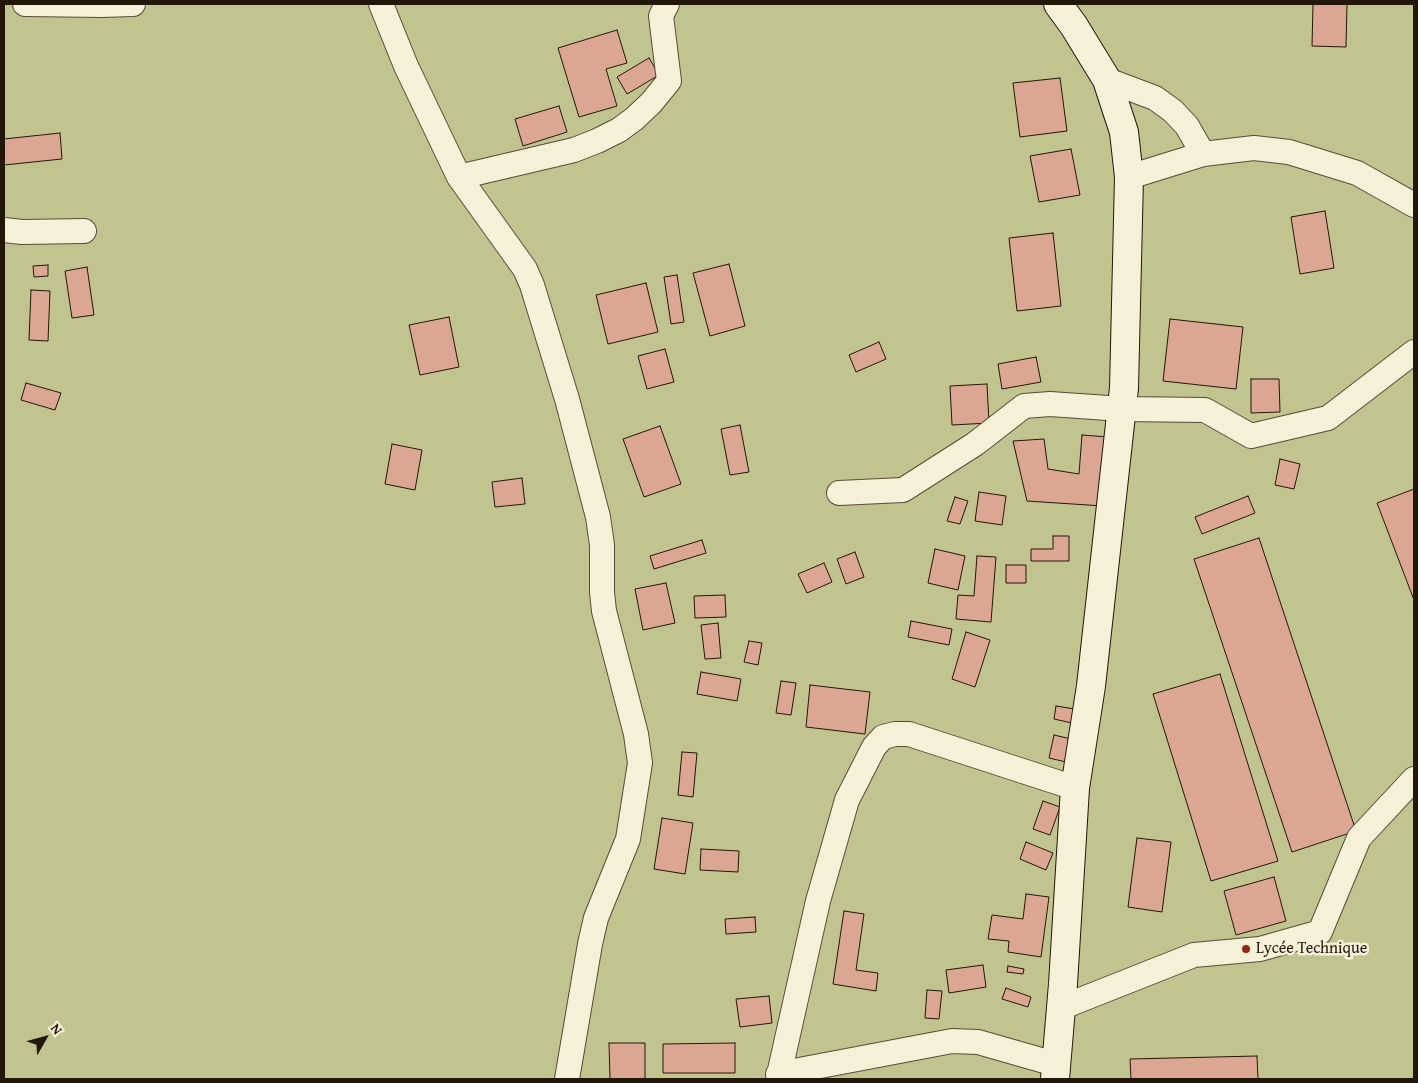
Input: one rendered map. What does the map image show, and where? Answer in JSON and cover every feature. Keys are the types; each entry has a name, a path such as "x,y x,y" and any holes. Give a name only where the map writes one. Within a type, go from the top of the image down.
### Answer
{"street":[{"path":"25,4 133,4"},
{"path":"381,4 406,66 459,178 525,269 532,285 567,399 598,517 602,545 604,611 636,734 640,763 628,839 596,918 567,1079"},
{"path":"459,178 574,150 620,130 634,119 651,103 669,81 661,16 667,4"},
{"path":"1058,4 1074,26 1107,80 1124,132 1128,177 1124,388 1091,686 1075,788 1055,1072 978,1042 952,1041 778,1077 818,901 847,800 874,747 883,737 895,734 909,734 1075,788"},
{"path":"1107,80 1155,98 1173,111 1187,126 1203,154"},
{"path":"1128,177 1203,154 1254,148 1289,152 1357,173 1414,205"},
{"path":"4,230 22,232 84,231"},
{"path":"839,493 903,490 975,444 1024,406 1050,404 1122,409 1206,410 1251,436 1328,418 1414,352"},
{"path":"1060,1008 1194,955 1260,949 1320,932 1359,838 1414,779"}],"green space":[{"path":"4,4 1414,4 1414,1079 4,1079"}],"building":[{"path":"1313,4 1347,4 1346,47 1312,46"},
{"path":"617,30 627,63 606,69 617,106 579,117 558,48"},
{"path":"649,58 659,75 627,94 617,77"},
{"path":"1060,78 1067,131 1020,137 1013,83"},
{"path":"559,106 567,132 523,146 515,119"},
{"path":"60,133 62,159 4,165 4,139"},
{"path":"1071,149 1080,195 1039,202 1030,156"},
{"path":"1325,211 1334,268 1300,274 1291,217"},
{"path":"1053,233 1061,306 1017,311 1009,238"},
{"path":"729,264 745,326 710,336 693,273"},
{"path":"48,265 48,276 34,277 33,266"},
{"path":"87,267 94,315 72,318 65,271"},
{"path":"677,275 684,322 671,324 664,277"},
{"path":"646,283 658,332 608,344 596,295"},
{"path":"31,290 50,291 48,341 29,340"},
{"path":"449,317 459,367 420,375 409,325"},
{"path":"1170,319 1243,327 1236,389 1163,381"},
{"path":"879,342 886,359 856,372 849,355"},
{"path":"665,349 674,382 647,389 638,356"},
{"path":"1036,357 1041,382 1002,389 998,364"},
{"path":"1251,379 1279,379 1280,412 1251,413"},
{"path":"26,383 61,393 55,410 21,400"},
{"path":"987,384 989,423 952,425 950,386"},
{"path":"740,425 749,472 730,475 721,429"},
{"path":"660,426 681,484 644,497 623,439"},
{"path":"1082,435 1108,437 1103,506 1027,501 1013,441 1044,439 1048,469 1079,474"},
{"path":"392,444 422,450 415,490 385,484"},
{"path":"1280,459 1300,464 1294,489 1275,485"},
{"path":"522,478 525,504 495,507 492,482"},
{"path":"1414,489 1414,600 1377,503"},
{"path":"979,492 1006,496 1002,525 975,521"},
{"path":"1248,496 1255,513 1202,534 1195,517"},
{"path":"955,497 968,501 960,524 947,521"},
{"path":"1053,536 1069,536 1069,561 1031,561 1031,549 1053,549"},
{"path":"1259,538 1356,831 1292,852 1194,559"},
{"path":"702,540 706,553 654,569 650,556"},
{"path":"935,549 965,556 958,590 928,583"},
{"path":"855,552 864,577 846,584 837,559"},
{"path":"977,556 996,557 991,622 956,619 958,595 974,596"},
{"path":"824,563 832,582 807,593 798,574"},
{"path":"1006,565 1026,565 1026,583 1006,583"},
{"path":"666,583 675,623 643,630 635,589"},
{"path":"725,595 726,617 695,618 694,596"},
{"path":"911,621 952,629 949,645 908,637"},
{"path":"718,623 721,658 705,659 701,625"},
{"path":"966,632 990,640 975,687 952,679"},
{"path":"749,641 762,643 758,665 744,662"},
{"path":"701,672 741,679 737,701 697,694"},
{"path":"1220,674 1278,861 1211,881 1153,694"},
{"path":"781,681 796,683 791,715 776,713"},
{"path":"810,685 870,692 865,734 806,727"},
{"path":"1056,706 1075,709 1072,723 1054,719"},
{"path":"1054,735 1071,739 1066,762 1049,758"},
{"path":"682,752 697,753 693,797 678,795"},
{"path":"1043,801 1060,807 1050,835 1033,829"},
{"path":"662,818 693,823 685,874 654,869"},
{"path":"1137,838 1171,842 1162,912 1128,907"},
{"path":"1026,842 1053,853 1046,870 1020,859"},
{"path":"701,849 739,851 738,872 700,870"},
{"path":"1274,877 1286,921 1236,935 1224,891"},
{"path":"1026,894 1049,897 1041,957 1008,952 1009,941 988,939 992,915 1023,919"},
{"path":"844,911 864,914 856,970 878,973 876,991 833,984"},
{"path":"755,917 756,932 726,934 725,919"},
{"path":"983,965 986,987 949,993 946,970"},
{"path":"1008,966 1024,969 1023,974 1007,972"},
{"path":"1006,988 1031,997 1028,1007 1002,999"},
{"path":"927,990 942,991 939,1019 925,1018"},
{"path":"769,996 772,1023 740,1027 736,999"},
{"path":"609,1043 645,1043 645,1079 610,1079"},
{"path":"735,1043 735,1073 663,1073 663,1044"},
{"path":"1257,1056 1258,1079 1131,1079 1130,1059"}],"place":[{"name":"Lycée Technique","path":"1246,949"}]}
